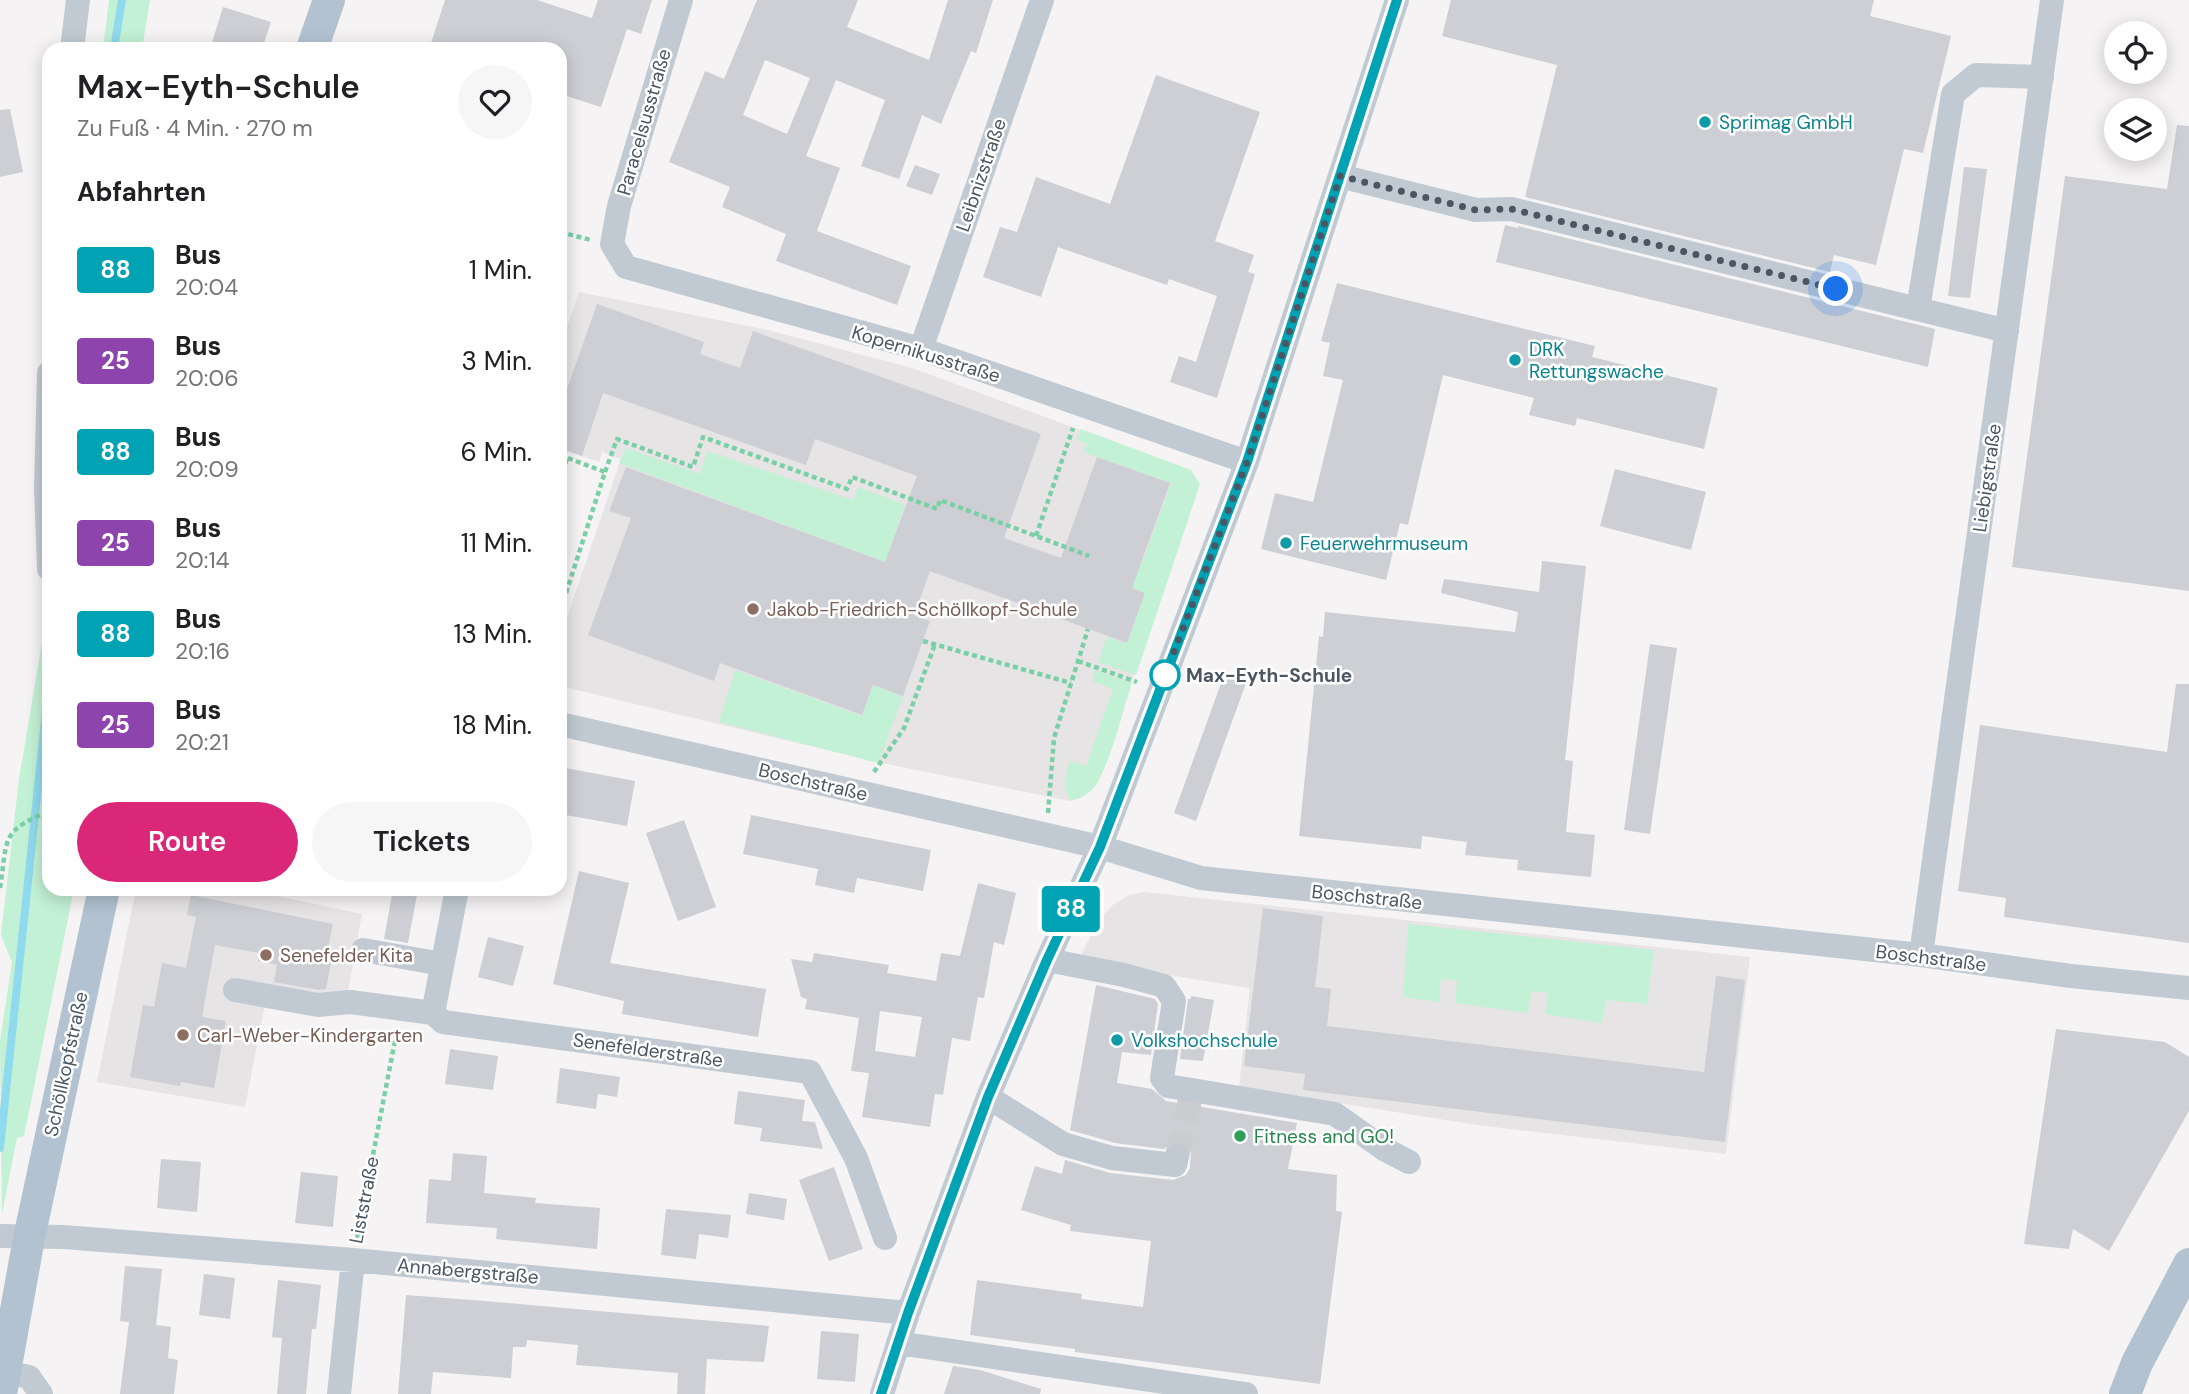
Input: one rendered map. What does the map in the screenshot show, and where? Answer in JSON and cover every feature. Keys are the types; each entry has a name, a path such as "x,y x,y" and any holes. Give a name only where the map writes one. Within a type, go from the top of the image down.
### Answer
{"main road":[{"path":"314,42 329,0"},
{"name":"Schöllkopfstraße","path":"3,1383 14,1237 102,896"},
{"path":"2125,1394 2137,1363 2189,1264"}],"street":[{"path":"73,42 78,0"},
{"name":"Paracelsusstraße","path":"612,244 619,206 681,0"},
{"name":"Leibnizstraße","path":"921,349 1042,0"},
{"path":"881,1394 988,1097 1047,960 1100,847 1247,462 1397,0"},
{"name":"Liebigstraße","path":"1921,956 2052,0"},
{"path":"1918,309 1953,94 1976,75 2042,77"},
{"path":"1340,176 1476,210 1511,209 2007,331"},
{"name":"Kopernikusstraße","path":"612,244 626,267 921,349 1247,462"},
{"name":"Boschstraße","path":"567,726 1100,847 1201,878 1921,956 2189,988"},
{"path":"235,990 318,1004 350,1002 433,1013 456,896"},
{"path":"363,950 442,964"},
{"path":"1047,960 1164,986 1174,1001 1162,1078 1168,1086 1191,1093 1335,1114 1384,1149 1409,1162"},
{"name":"Senefelderstraße","path":"433,1013 443,1022 810,1072 856,1158 885,1238"},
{"path":"988,1097 1063,1144 1112,1158 1175,1165 1177,1156"},
{"name":"Annabergstraße","path":"14,1237 64,1237 353,1260 908,1313"},
{"name":"Liststraße","path":"340,1394 353,1260"},
{"path":"898,1343 1246,1394"},
{"path":"3,1383 29,1377 41,1394"}],"path":[{"path":"1036,536 1081,405"},
{"path":"567,590 617,439 693,467 703,436 847,489 852,477 937,509 940,500 1089,556"},
{"path":"567,458 605,472"},
{"path":"1046,835 1054,738 1088,629"},
{"path":"923,640 1071,683"},
{"path":"860,792 904,728 935,644"},
{"path":"1078,661 1159,690"},
{"path":"0,888 6,838 19,823 42,814"},
{"name":"Liststraße","path":"353,1260 401,1009"}],"shaded area":[{"name":"Max-Eyth-Schule","path":"579,292 768,330 912,368 1189,470 1199,486 1097,782 1082,797 1070,801 877,762 567,688 567,617 621,459 602,452 599,462 567,451 567,327"},
{"path":"1144,892 1750,957 1726,1154 1477,1125 1239,1087 1250,988 1078,961 1098,921 1113,905 1129,895"},
{"path":"135,896 276,896 362,914 346,1002 268,989 245,1107 97,1082"}],"green space":[{"path":"109,0 150,0 143,42 104,42"},
{"path":"1081,429 1191,470 1200,484 1136,675 1098,662 1107,637 1127,644 1145,593 1125,585 1134,561 1142,563 1171,483 1084,452 1087,444 1076,440"},
{"path":"626,448 700,474 707,451 853,500 859,487 905,505 885,562 619,463"},
{"path":"42,642 42,896 73,896 24,1136 17,1138 2,1214 0,1041 12,962 1,935 19,779"},
{"path":"735,670 862,716 873,685 903,697 878,763 719,722"},
{"path":"1095,670 1132,683 1100,778 1088,793 1070,800 1065,785 1070,761 1086,766 1113,689 1092,681"},
{"path":"1408,924 1654,950 1647,1004 1606,1000 1602,1023 1545,1014 1548,993 1532,991 1528,1013 1455,1003 1457,981 1441,979 1439,1002 1403,997"}],"building":[{"path":"445,0 537,0 592,18 598,0 652,0 641,34 627,29 601,107 567,96 567,42 431,42"},
{"path":"757,0 858,0 847,27 929,60 948,0 993,0 976,53 971,51 941,124 922,115 899,179 861,166 885,100 836,80 806,156 840,168 817,231 911,266 897,305 776,261 786,234 722,207 730,187 669,162 705,71 724,79","holes":["765,60 810,78 787,134 743,115"]},
{"name":"Sprimag GmbH","path":"1451,0 1874,0 1870,16 1951,36 1923,153 1904,149 1876,265 1834,255 1830,272 1525,197 1557,65 1442,36"},
{"path":"223,7 271,22 264,42 212,42"},
{"path":"1156,75 1260,112 1215,241 1254,255 1248,272 1255,274 1217,398 1170,382 1179,356 1196,362 1217,296 1169,279 1167,285 1058,247 1041,297 983,277 1000,227 1017,232 1036,177 1110,204"},
{"path":"10,109 23,172 0,177 0,110"},
{"path":"2177,125 2189,126 2189,591 2012,567 2065,176 2167,189"},
{"path":"915,165 940,174 932,195 906,186"},
{"path":"1964,167 1987,169 1970,298 1948,296"},
{"path":"1505,225 1935,329 1928,367 1496,262"},
{"path":"1337,283 1595,346 1592,357 1718,388 1704,449 1577,418 1575,426 1529,415 1534,398 1443,375 1408,525 1400,523 1386,580 1261,549 1275,493 1313,502 1343,380 1323,376 1330,343 1321,341"},
{"path":"597,304 704,342 700,354 740,368 753,331 1041,434 1004,538 1061,558 1097,457 1170,483 1132,588 1145,593 1127,643 930,571 914,615 930,621 903,696 873,685 862,715 720,663 714,681 588,635 631,518 609,511 626,467 885,562 917,476 815,439 806,465 603,393 582,456 567,451 567,389"},
{"path":"1615,469 1706,492 1691,550 1600,526"},
{"path":"1542,561 1586,566 1565,760 1573,761 1566,832 1595,835 1591,877 1517,870 1518,860 1465,855 1467,842 1422,836 1421,849 1299,836 1319,636 1323,637 1325,612 1515,632 1518,612 1441,593 1444,579 1539,592"},
{"path":"1650,644 1677,648 1650,834 1624,830"},
{"path":"1224,675 1246,683 1196,821 1174,813"},
{"path":"2176,684 2189,684 2189,943 2004,917 2006,898 1958,891 1980,725 2167,752"},
{"path":"567,768 635,781 627,826 567,815"},
{"path":"751,815 931,850 923,891 857,878 854,893 815,885 818,869 743,854"},
{"path":"684,820 716,907 678,921 646,833"},
{"path":"579,871 629,883 610,963 766,989 758,1037 622,1014 624,1001 553,984"},
{"path":"978,883 1016,893 1004,945 994,942 984,998 978,997 970,1041 952,1038 943,1095 935,1094 930,1127 862,1117 869,1073 851,1071 859,1018 805,1009 807,999 801,997 791,959 812,962 814,953 889,965 887,973 936,981 941,953 960,956","holes":["880,1011 922,1017 915,1057 875,1051"]},
{"path":"191,896 196,896 333,924 326,957 332,958 326,989 274,982 277,965 258,961 259,953 215,945 202,1017 226,1021 214,1088 181,1082 180,1086 130,1077 143,1005 154,1007 162,963 186,968 196,917 187,915"},
{"path":"392,896 417,896 408,943 384,939"},
{"path":"1263,908 1323,916 1315,987 1331,989 1327,1026 1704,1072 1716,976 1745,980 1725,1142 1303,1090 1305,1074 1244,1066"},
{"path":"488,937 524,946 513,986 478,977"},
{"path":"1096,985 1155,999 1158,1004 1151,1055 1122,1052 1117,1083 1152,1089 1166,1101 1297,1123 1288,1169 1337,1175 1336,1211 1342,1212 1320,1384 1075,1352 1075,1349 970,1335 977,1280 1082,1294 1081,1299 1143,1307 1151,1241 1070,1231 1071,1225 1021,1210 1035,1166 1062,1174 1065,1160 1110,1173 1173,1180 1186,1175 1190,1168 1191,1151 1181,1142 1172,1142 1164,1149 1115,1143 1070,1130"},
{"path":"1191,996 1214,1000 1203,1061 1180,1059 1188,999 1191,999"},
{"path":"2056,1029 2165,1042 2189,1057 2189,1111 2109,1251 2073,1229 2069,1249 2024,1244"},
{"path":"450,1049 498,1056 493,1090 445,1084"},
{"path":"560,1068 620,1077 617,1097 598,1094 596,1109 556,1103"},
{"path":"738,1091 805,1100 802,1121 815,1122 823,1149 760,1141 762,1128 734,1124"},
{"path":"453,1153 487,1156 484,1193 536,1198 535,1203 600,1208 597,1249 496,1239 497,1228 426,1223 429,1179 451,1181"},
{"path":"161,1159 201,1162 197,1212 157,1208"},
{"path":"834,1167 863,1249 829,1261 799,1180"},
{"path":"301,1172 338,1176 333,1227 295,1223"},
{"path":"749,1193 787,1199 784,1220 746,1214"},
{"path":"666,1209 731,1215 728,1238 699,1234 696,1259 661,1255"},
{"path":"125,1266 162,1269 156,1325 171,1327 168,1358 178,1360 174,1394 120,1394 129,1322 120,1321"},
{"path":"204,1274 235,1278 230,1319 199,1315"},
{"path":"278,1280 321,1285 316,1329 312,1329 306,1394 277,1394 282,1338 272,1337"},
{"path":"406,1295 769,1326 764,1362 707,1359 705,1394 677,1394 678,1373 576,1365 578,1345 527,1340 526,1347 513,1347 511,1378 433,1372 431,1394 398,1394"},
{"path":"821,1331 859,1334 855,1382 817,1379"},
{"path":"953,1366 980,1370 1041,1389 1040,1394 944,1394"}],"waterway":[{"path":"115,42 122,0"},
{"path":"0,1148 42,749"}],"tunnel":[{"path":"1177,1156 1191,1096"}],"bus line":[{"name":"88","path":"881,1394 988,1097 1047,960 1100,847 1247,462 1397,0"}],"place":[{"name":"Sprimag GmbH","path":"1705,122"},
{"name":"DRK Rettungswache","path":"1515,360"},
{"name":"Feuerwehrmuseum","path":"1286,543"},
{"name":"Jakob-Friedrich-Schöllkopf-Schule","path":"753,609"},
{"name":"Max-Eyth-Schule","path":"1165,675"},
{"name":"Senefelder Kita","path":"266,955"},
{"name":"Carl-Weber-Kindergarten","path":"183,1035"},
{"name":"Volkshochschule","path":"1117,1040"},
{"name":"Fitness and GO!","path":"1240,1136"}],"route":[{"path":"1165,675 1247,462 1340,176 1476,210 1511,209 1836,289"}]}
